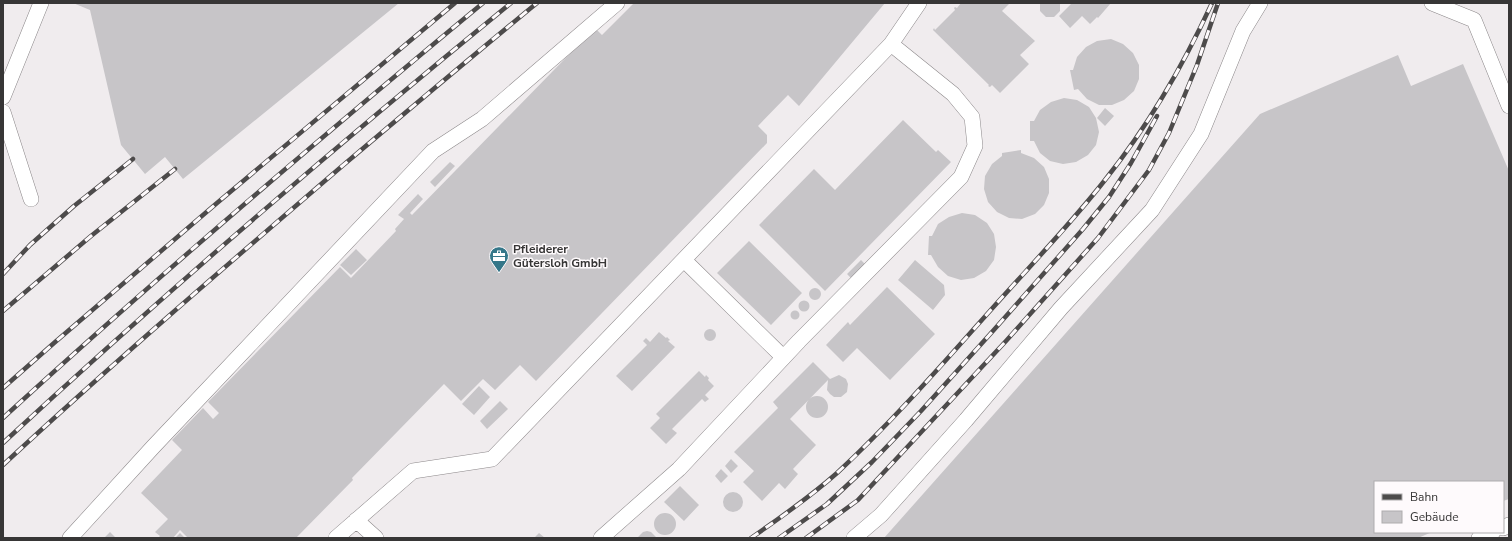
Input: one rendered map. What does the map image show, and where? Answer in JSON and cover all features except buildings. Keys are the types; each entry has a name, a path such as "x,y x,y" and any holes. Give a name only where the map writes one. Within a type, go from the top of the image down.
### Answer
{"lane":[{"path":"3,97 42,3"},
{"path":"70,538 153,447 433,150 482,119 617,3"},
{"path":"336,538 413,471 492,459 891,44 919,3"},
{"path":"854,538 881,515 966,420 1061,308 1152,210 1201,134 1243,31 1260,3"},
{"path":"1432,3 1474,20 1509,106"},
{"path":"601,538 679,468 783,357 961,177 976,146 972,117 953,94 891,44"},
{"path":"3,112 31,199"},
{"path":"684,260 783,357"},
{"path":"356,520 376,538"},
{"path":"1480,538 1491,533"}],"railway":[{"path":"3,388 217,203 455,3"},
{"path":"3,418 240,208 483,3"},
{"path":"3,443 127,330 253,219 381,110 511,3"},
{"path":"3,465 128,352 341,167 537,3"},
{"path":"751,538 816,490 857,454 915,394 1077,214 1121,159 1150,117 1189,50 1212,3"},
{"path":"806,538 858,500 1006,341 1098,238 1149,170 1169,133 1197,65 1218,3"},
{"path":"779,538 827,504 872,462 921,411 992,332 1083,229 1109,197 1131,163 1157,116"},
{"path":"3,274 30,245 74,206 133,159"},
{"path":"3,311 91,236 175,169"}],"place":[{"name":"Pfleiderer Gütersloh GmbH","path":"499,273"}]}
